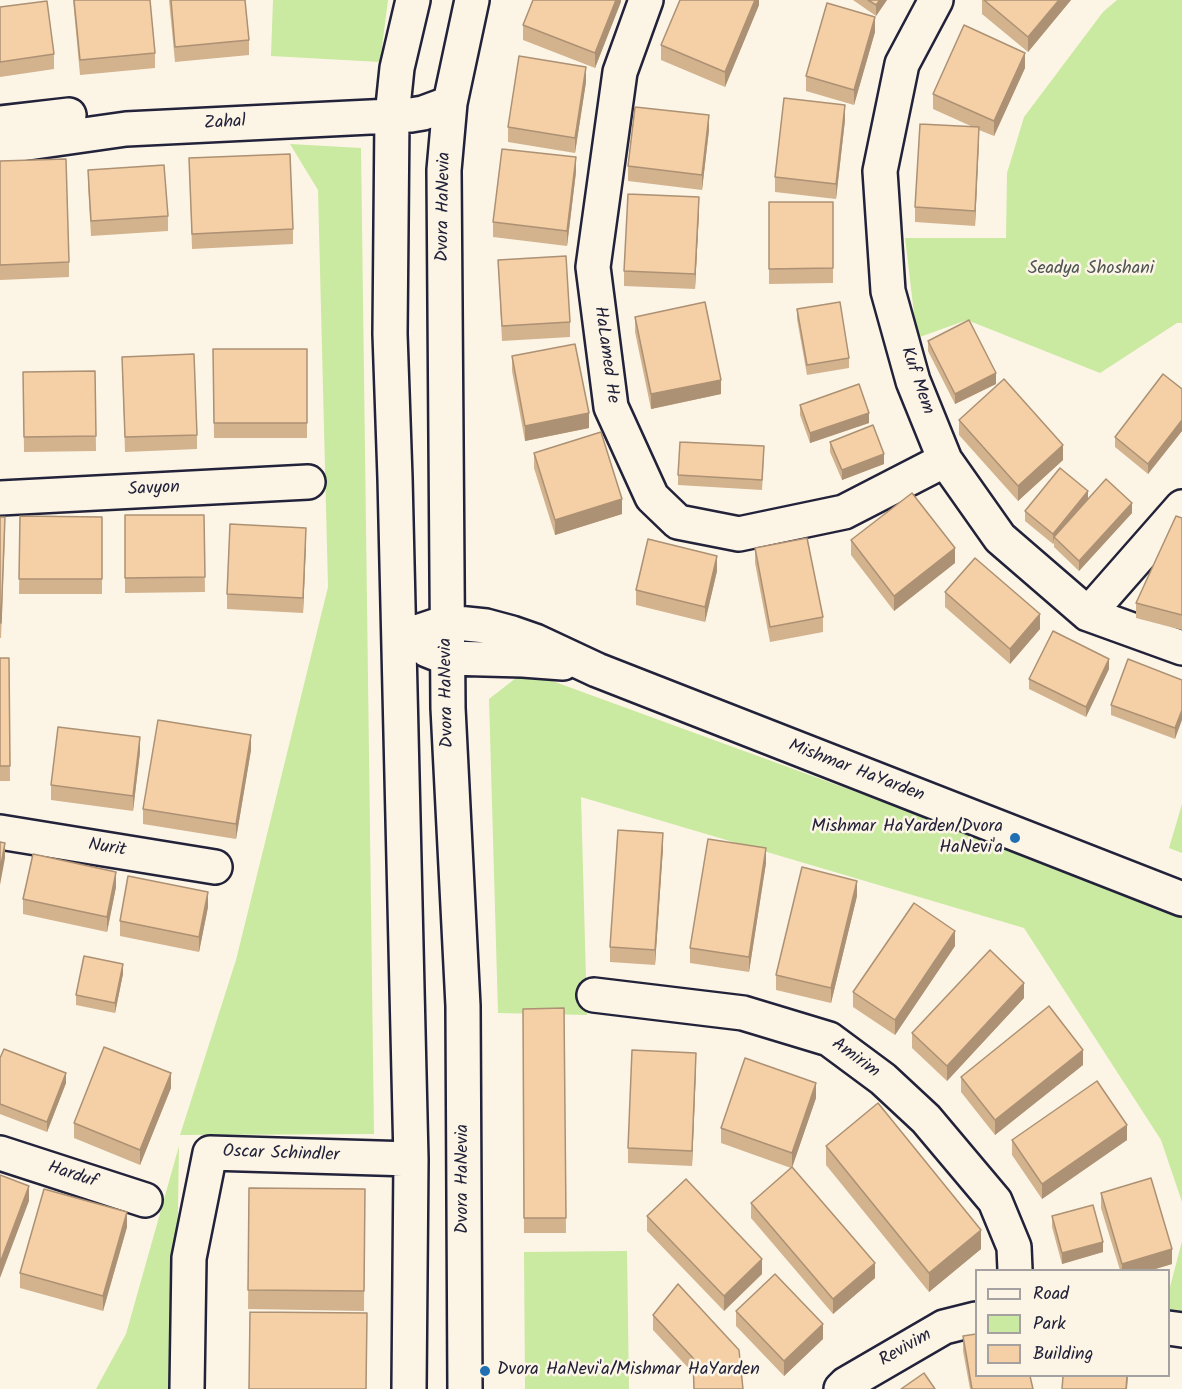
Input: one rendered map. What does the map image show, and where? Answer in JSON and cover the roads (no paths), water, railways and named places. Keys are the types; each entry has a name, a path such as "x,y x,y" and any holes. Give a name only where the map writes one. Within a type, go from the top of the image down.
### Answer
{"street":[{"path":"409,1389 411,1160 390,334 393,105 398,68 413,0"},
{"name":"Dvora HaNevia","path":"465,1389 463,1006 447,658 444,170 450,103 472,0"},
{"name":"HaLamed He","path":"646,0 620,72 593,267 611,407 652,497 678,522 740,534 844,512 945,460"},
{"name":"Kuf Mem","path":"936,0 902,64 880,171 888,291 913,381 945,460 1000,538 1088,614 1182,648"},
{"name":"Zahal","path":"0,123 119,108 250,100 393,105 423,112 450,103"},
{"name":"Zahal","path":"0,147 126,129 393,105"},
{"name":"Savyon","path":"0,498 308,482"},
{"path":"1088,614 1182,507"},
{"name":"Mishmar HaYarden","path":"399,638 447,622 486,626 512,633 535,641 597,670 1182,899"},
{"name":"Mishmar HaYarden","path":"399,638 447,658 561,663 597,670"},
{"name":"Nurit","path":"0,832 215,867"},
{"name":"Amirim","path":"594,995 743,1013 829,1039 883,1079 926,1119 994,1201 1014,1247 1016,1269"},
{"name":"Harduf","path":"0,1153 145,1200"},
{"name":"Oscar Schindler","path":"187,1389 189,1258 210,1153 411,1160"},
{"name":"Revivim","path":"842,1389 846,1384 944,1327 975,1319"}],"place":[{"name":"Mishmar HaYarden/Dvora HaNevi'a","path":"1015,838"},
{"name":"Dvora HaNevi'a/Mishmar HaYarden","path":"485,1371"}],"park label":[{"name":"Seadya Shoshani","path":"1091,270"}]}
